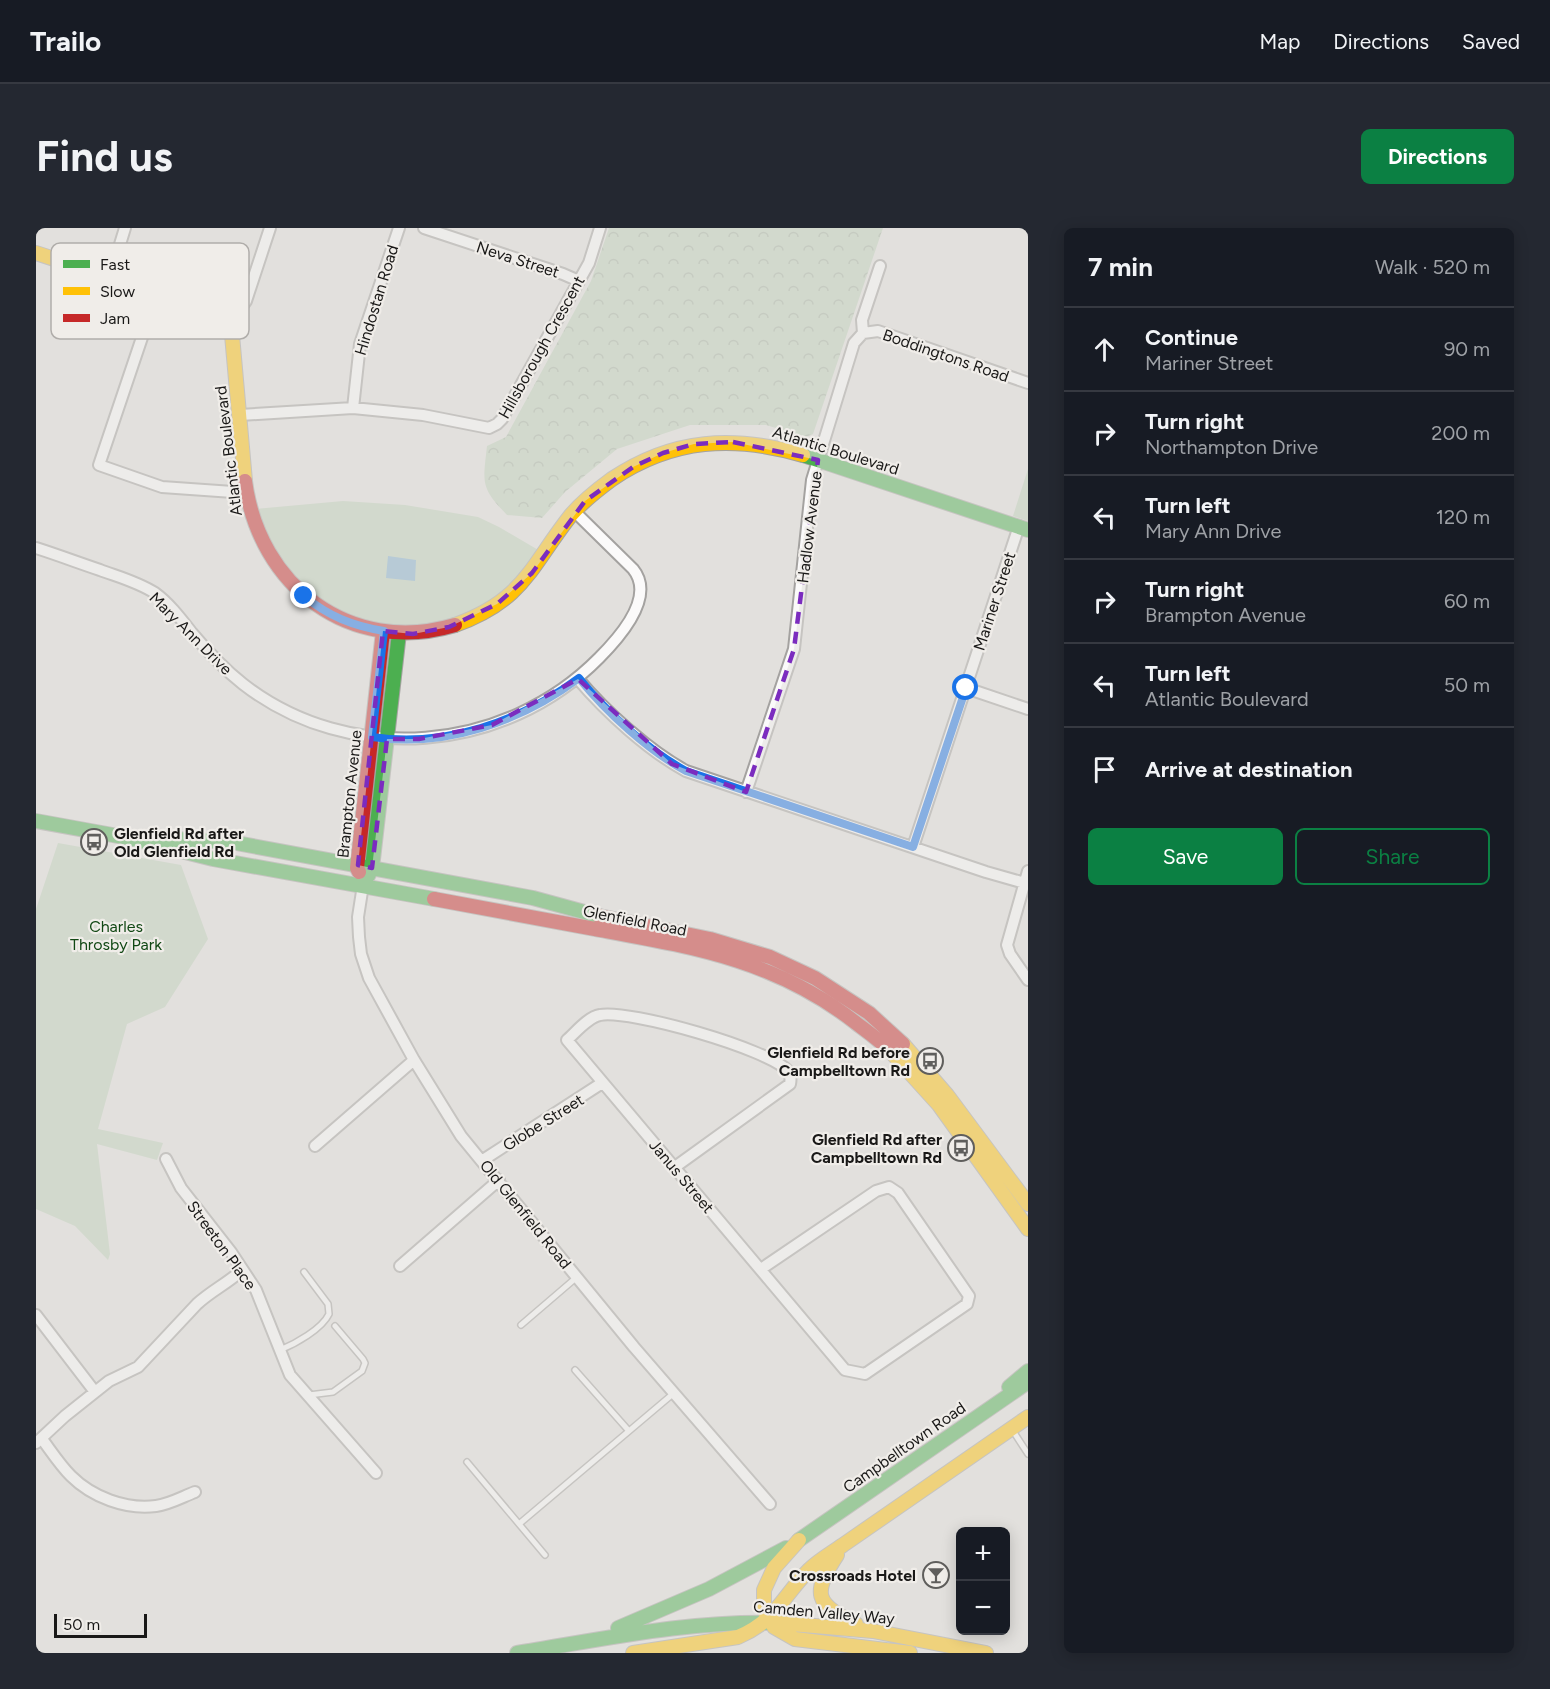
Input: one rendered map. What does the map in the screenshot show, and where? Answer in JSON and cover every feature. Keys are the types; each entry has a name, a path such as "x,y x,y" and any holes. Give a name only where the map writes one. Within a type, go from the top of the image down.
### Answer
{"main road":[{"path":"36,253 51,258"},
{"name":"Atlantic Boulevard","path":"232,339 247,493 253,519 267,552 289,582 316,606 331,616 364,628 413,634 464,622 497,604 513,593 532,573 563,525 604,485 633,466 663,453 694,444 733,442 792,451 1023,528"},
{"name":"Brampton Avenue","path":"363,885 357,868 384,631"},
{"name":"Brampton Avenue","path":"363,885 372,868 399,633"},
{"name":"Glenfield Road","path":"36,820 129,838 213,859 634,936 730,957 763,968 830,1002 885,1045 939,1105 1028,1229"},
{"name":"Glenfield Road","path":"129,838 231,842 358,865 533,898 598,916 710,939 770,957 815,978 869,1013 908,1049 976,1133 1028,1204"},
{"path":"976,1133 1011,1167 1028,1190"},
{"path":"1013,1209 1028,1234"},
{"path":"965,1424 1028,1371"},
{"name":"Campbelltown Road","path":"799,1540 1028,1382"},
{"path":"633,1653 750,1633 768,1621 808,1571 1028,1417"},
{"path":"799,1540 775,1566 764,1589 762,1601 768,1621 784,1635 795,1639 910,1653"},
{"path":"517,1653 587,1640 709,1589 799,1540"},
{"path":"843,1545 824,1574 820,1583 820,1594 824,1605 831,1612 874,1632"},
{"name":"Camden Valley Way","path":"587,1640 709,1623 768,1621 930,1640 986,1653"}],"street":[{"path":"120,243 125,228"},
{"path":"249,292 270,228"},
{"name":"Hindostan Road","path":"353,408 360,344 399,228"},
{"name":"Neva Street","path":"424,228 579,281"},
{"name":"Hillsborough Crescent","path":"240,416 353,408 423,415 489,428 497,424 502,419 589,262 600,228"},
{"name":"Hadlow Avenue","path":"746,792 794,649 812,480 854,344 863,333 862,320 880,266"},
{"name":"Boddingtons Road","path":"863,333 878,331 1028,383"},
{"path":"141,339 99,465 162,488 247,493"},
{"name":"Mary Ann Drive","path":"36,548 136,583 156,594 174,611 217,661 241,683 297,717 327,727 372,737 435,738 482,728 543,701 579,678 626,626 637,607 642,587 637,574 574,512"},
{"name":"Mariner Street","path":"913,847 1023,528"},
{"path":"579,678 590,693 672,764 703,778 1026,883"},
{"path":"966,688 1028,709"},
{"path":"1028,871 1007,945 1010,954 1028,980"},
{"name":"Old Glenfield Road","path":"363,885 358,917 361,954 369,978 414,1060 461,1136 674,1393 770,1504"},
{"name":"Janus Street","path":"675,1167 790,1084 791,1077 788,1071 763,1054 699,1032 618,1014 596,1016 567,1040 846,1370 866,1374 967,1304 969,1296 897,1193 889,1187 876,1191 761,1269"},
{"path":"315,1146 414,1060"},
{"name":"Globe Street","path":"483,1160 602,1083"},
{"name":"Streeton Place","path":"166,1159 181,1188 231,1252 256,1290 290,1375 376,1473"},
{"path":"400,1266 499,1180"},
{"path":"195,1492 171,1503 155,1506 111,1501 98,1496 72,1477 39,1441 65,1416 109,1381 138,1367 197,1304 242,1270"},
{"path":"36,1315 95,1392"}],"lane":[{"path":"280,1351 299,1341 322,1323 329,1314 328,1305 304,1272"},
{"path":"521,1325 577,1277"},
{"path":"309,1395 337,1390 364,1367 363,1359 335,1326"},
{"path":"575,1370 629,1431"},
{"path":"519,1524 674,1393"},
{"path":"1011,1428 1028,1454"},
{"path":"467,1462 545,1555"}],"highlighted area":[{"path":"733,442 818,460 794,649 746,792 672,764 578,679 492,725 419,739 387,739 372,868 358,865 383,631 413,634 449,627 497,604 532,573 585,501 633,467 663,453 694,444"}],"green space":[{"path":"609,228 883,228 813,434 806,437 766,425 690,425 617,449 565,492 542,518 507,515 492,498 485,484 487,446 506,437 591,281"},
{"path":"1028,469 1028,521 1013,516"},
{"path":"343,501 405,505 478,517 540,551 509,588 479,610 435,623 387,624 364,620 342,613 323,603 282,567 255,509"},
{"name":"Charles Throsby Park","path":"58,843 181,865 208,939 165,1007 127,1024 98,1129 163,1143 157,1160 97,1144 110,1254 108,1260 75,1226 36,1209 36,909"}],"water":[{"path":"388,556 416,560 415,581 386,578"}],"traffic: fast":[{"path":"803,455 1028,530"},
{"path":"368,876 372,868 399,633"},
{"path":"36,821 129,838 213,859 434,899"},
{"path":"156,838 231,842 533,898 599,916"},
{"path":"1009,1387 1028,1371"},
{"path":"799,1540 1028,1382"},
{"path":"618,1628 709,1589 786,1548"},
{"path":"517,1653 681,1627 780,1623"}],"traffic: slow":[{"path":"36,253 51,258"},
{"path":"232,339 245,481"},
{"path":"455,625 496,605 511,593 571,515 606,483 635,465 658,455 704,444 753,445 803,455"},
{"path":"903,1044 947,1095 1028,1204"},
{"path":"891,1052 939,1105 1028,1229"},
{"path":"843,1545 1028,1417"},
{"path":"799,1540 774,1568 764,1590 764,1610 774,1627 795,1639 910,1653"},
{"path":"633,1653 738,1637 751,1631 778,1608 813,1566 843,1545"},
{"path":"837,1555 824,1579 821,1596 832,1610 856,1624"},
{"path":"780,1623 873,1631 986,1653"}],"traffic: jam":[{"path":"245,481 254,519 269,552 290,581 316,604 346,621 380,630 416,632 455,625"},
{"path":"359,872 357,868 383,631"},
{"path":"434,899 666,942 732,959 795,984 826,1002 870,1033 891,1052"},
{"path":"599,916 710,939 770,957 815,978 869,1013 903,1044"}],"place":[{"name":"Glenfield Rd after Old Glenfield Rd","path":"94,842"},
{"name":"Glenfield Rd before Campbelltown Rd","path":"930,1061"},
{"name":"Glenfield Rd after Campbelltown Rd","path":"961,1148"},
{"name":"Crossroads Hotel","path":"936,1575"}],"route":[{"path":"304,596 331,616 364,628 384,631 372,737 419,740 473,730 529,709 579,678 590,693 653,750 672,764 703,778 913,847 966,688"}]}
